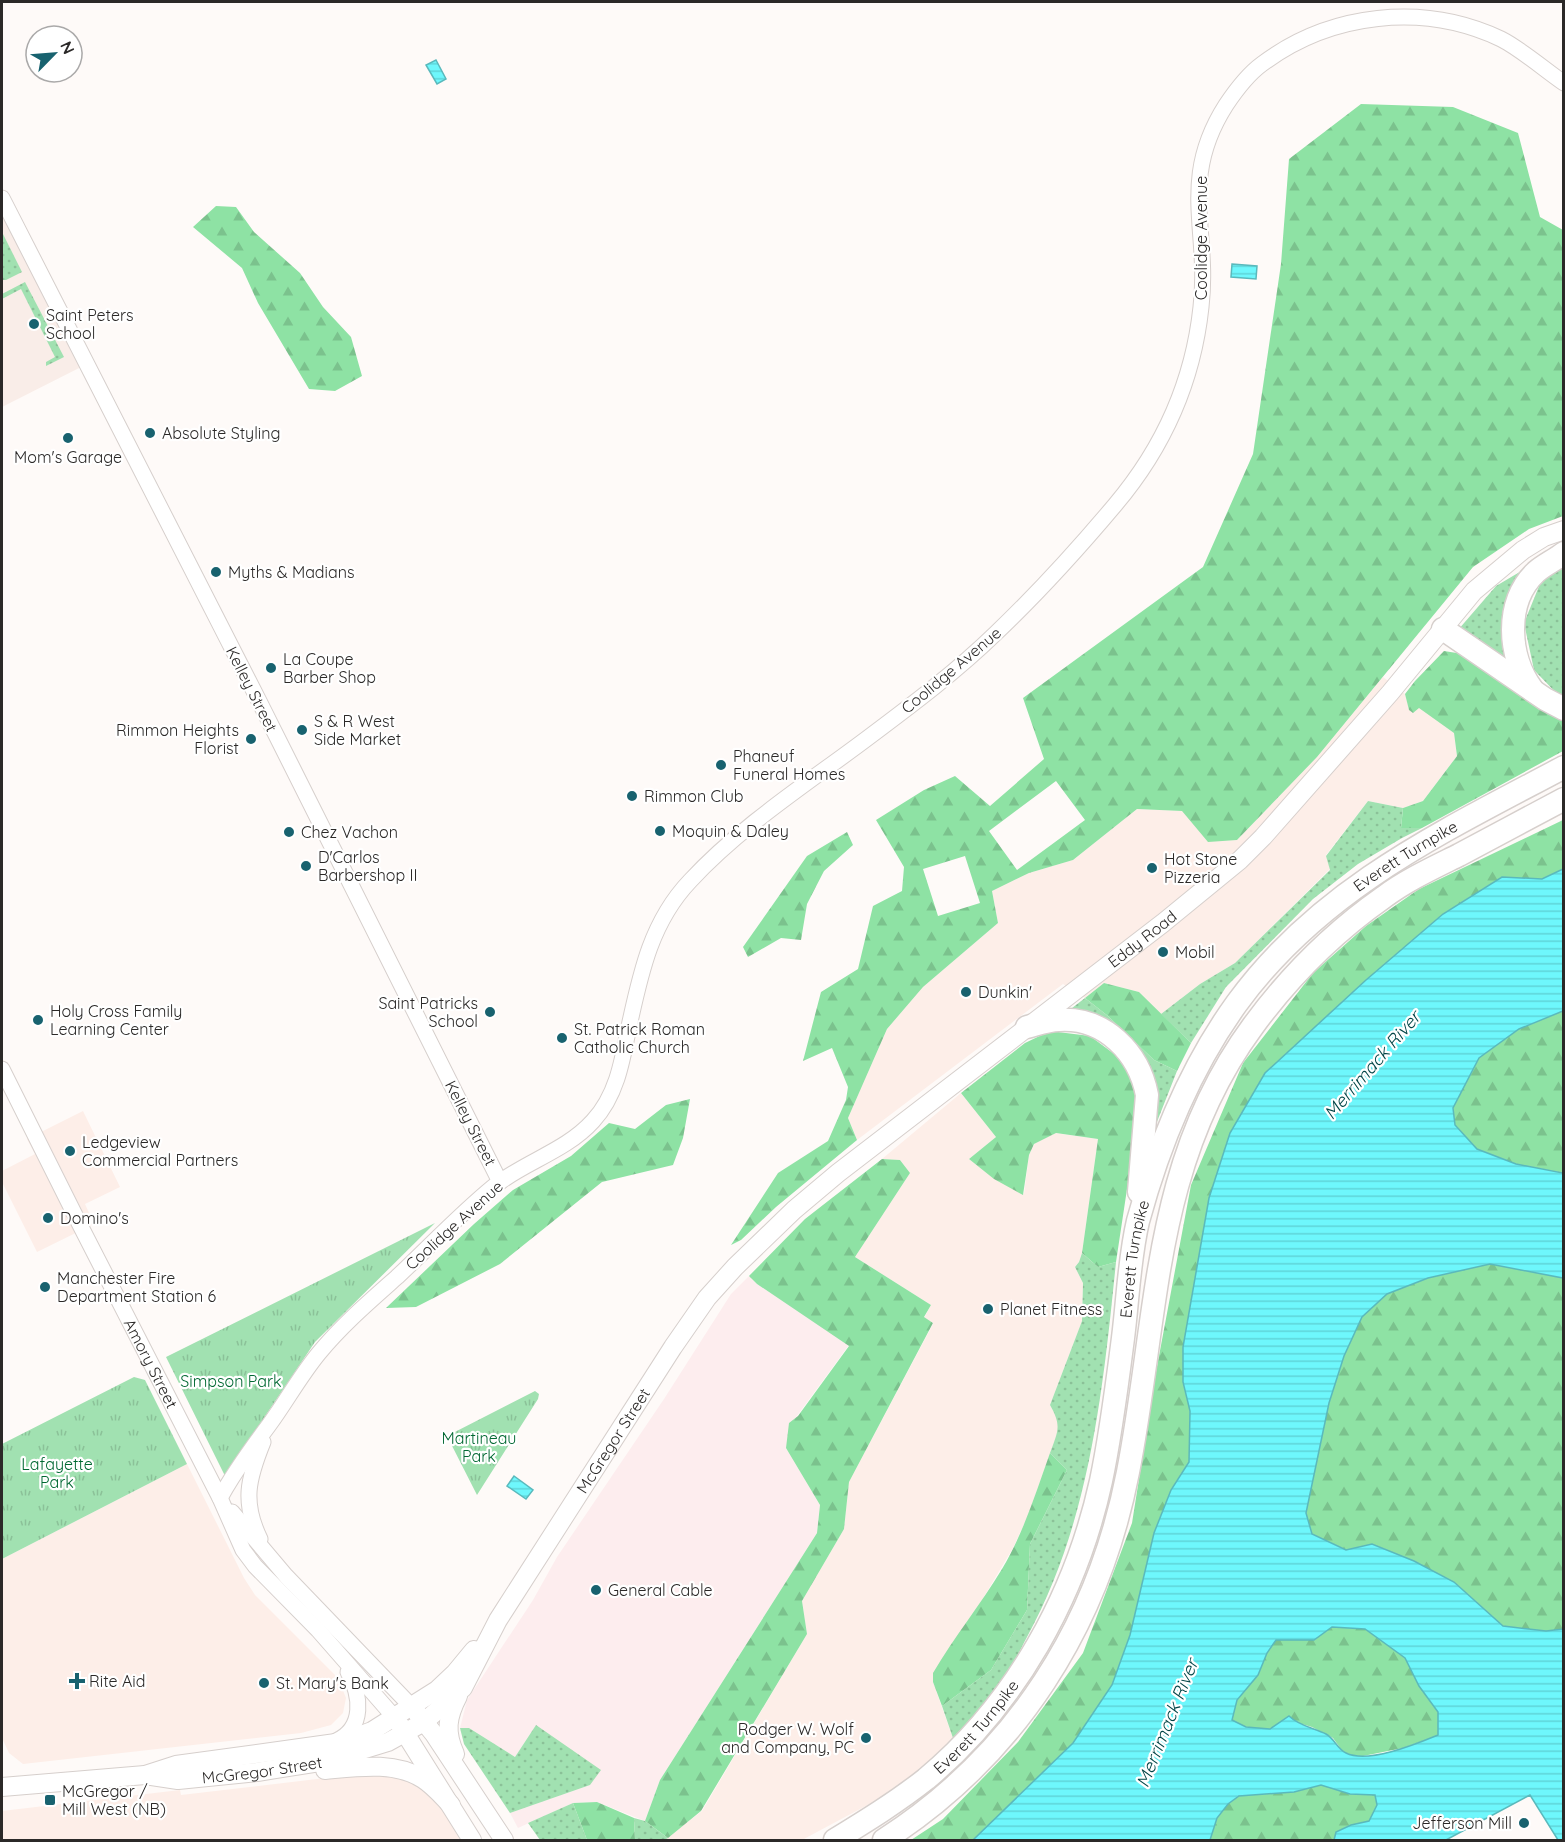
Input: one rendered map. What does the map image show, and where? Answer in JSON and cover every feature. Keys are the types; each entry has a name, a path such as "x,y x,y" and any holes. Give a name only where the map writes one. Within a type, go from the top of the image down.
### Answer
{"highway":[{"path":"1532,689 1523,678 1515,653 1513,632 1516,611 1524,591 1536,573 1563,553"},
{"path":"1443,629 1563,709"},
{"name":"Everett Turnpike","path":"835,1840 906,1794 950,1757 1007,1691 1053,1618 1080,1555 1101,1481 1138,1224 1168,1127 1192,1074 1233,1009 1275,957 1309,923 1338,899 1385,866 1434,836 1563,767"},
{"name":"Everett Turnpike","path":"884,1840 941,1799 1003,1738 1054,1669 1093,1592 1108,1552 1129,1468 1158,1269 1177,1184 1207,1102 1251,1028 1307,962 1339,932 1384,897 1409,881 1563,799"},
{"path":"1538,813 1563,806"},
{"path":"1027,1027 1058,1020 1086,1023 1123,1045 1139,1068 1147,1095 1138,1224"}],"main road":[{"name":"Eddy Road","path":"735,1267 794,1210 838,1173 1240,860 1319,774 1474,591 1523,550 1563,530"},
{"name":"Eddy Road","path":"1507,564 1542,549 1563,545"},
{"name":"McGregor Street","path":"2,1786 145,1775 178,1780 257,1772 326,1761 368,1750 424,1722 463,1688 498,1620 673,1347 707,1298 735,1267"},
{"name":"McGregor Street","path":"145,1775 176,1765 323,1746 358,1737 395,1718 437,1690 455,1673 498,1620"},
{"path":"463,1688 449,1717 448,1739 477,1799 504,1840"},
{"name":"Amory Street","path":"412,1707 477,1799"},
{"path":"395,1718 472,1840"},
{"path":"257,1772 369,1766 393,1768 423,1779 452,1805"}],"street":[{"name":"Coolidge Avenue","path":"220,1498 230,1479 328,1342 423,1250 500,1182 561,1148 593,1122 610,1098 620,1070 646,956 656,930 664,915 690,880 756,822 951,673 997,633 1069,558 1141,473 1164,436 1193,355 1203,292 1198,213 1201,163 1206,145 1223,110 1248,76 1270,58 1318,32 1346,23 1375,18 1405,17 1448,22 1504,41 1563,83"},
{"name":"Kelley Street","path":"2,198 259,701 500,1182"},
{"name":"Amory Street","path":"2,1069 220,1498 247,1556 275,1588 318,1630 395,1718"},
{"name":"Coolidge Avenue","path":"271,1423 251,1470 248,1492 255,1530 275,1564"},
{"name":"Amory Street","path":"220,1498 275,1564 412,1707"},
{"name":"Amory Street","path":"318,1630 353,1680 359,1707 357,1718 348,1733 343,1738 323,1746"}],"shaded area":[{"name":"Saint Peters School","path":"2,198 87,364 2,407"},
{"path":"1383,677 1405,694 1409,709 1413,713 1419,707 1454,733 1457,756 1423,801 1403,808 1368,801 1326,855 1330,869 1235,963 1200,984 1161,1014 1139,992 1104,983 1085,998 1063,984 857,1140 848,1118 887,1029 923,987 998,923 992,891 1029,873 1073,860 1137,809 1183,811 1208,841 1237,840 1317,757"},
{"path":"961,1093 996,1137 969,1159 1024,1194 1029,1155 1034,1144 1055,1133 1098,1139 1082,1253 1075,1267 1083,1283 1082,1321 1050,1405 1057,1418 1059,1429 1027,1518 1013,1548 976,1610 936,1669 933,1682 954,1741 934,1762 875,1801 802,1840 664,1840 702,1811 807,1634 802,1601 844,1529 849,1482 933,1324 924,1318 931,1305 855,1257 910,1173 900,1160 882,1159"},
{"path":"83,1111 120,1187 85,1204 94,1224 37,1252 2,1182 2,1171 35,1154 27,1139"},
{"path":"749,1276 757,1284 849,1345 794,1420 786,1448 820,1505 817,1533 660,1780 645,1821 597,1802 573,1803 518,1828 510,1813 590,1785 536,1725 515,1757 469,1728 460,1728 467,1700 533,1600 557,1557 664,1399 731,1294"},
{"path":"187,1464 244,1578 255,1595 338,1678 346,1698 343,1713 331,1725 301,1733 23,1764 9,1753 2,1738 2,1559"},
{"path":"391,1774 418,1785 440,1805 460,1840 2,1840 2,1811 180,1790 181,1795 334,1777"}],"green space":[{"path":"1361,104 1453,107 1518,133 1540,217 1563,230 1563,516 1529,529 1473,567 1317,757 1237,840 1208,842 1182,811 1137,809 1073,860 1029,873 992,891 998,923 923,987 887,1029 848,1118 857,1140 776,1207 741,1240 731,1245 778,1173 828,1141 846,1100 848,1087 832,1048 803,1061 821,992 858,969 873,906 902,891 904,867 876,820 924,790 955,776 990,806 1044,759 1023,698 1203,567 1253,454 1281,264 1289,159","holes":["1056,781 1085,820 1017,870 989,831","965,856 980,903 938,916 923,869"]},
{"path":"216,206 236,207 254,232 300,273 323,307 351,337 362,376 335,391 309,389 258,303 242,268 193,227"},
{"path":"2,232 22,272 6,280 2,280"},
{"path":"25,282 64,357 46,366 46,362 55,357 21,289 2,299 2,294"},
{"path":"1538,561 1520,587 1516,671 1458,630 1496,586"},
{"path":"1563,563 1563,700 1534,670 1524,623 1542,579"},
{"path":"1444,651 1463,654 1562,718 1563,751 1422,828 1401,828 1403,808 1423,801 1457,756 1454,733 1419,708 1413,713 1409,710 1405,694"},
{"path":"1368,801 1403,808 1401,828 1422,828 1358,864 1313,899 1226,987 1191,1043 1161,1014 1200,984 1235,963 1330,870 1326,856"},
{"path":"1563,820 1563,869 1542,880 1502,877 1443,914 1366,980 1183,1382 1190,1411 1189,1462 1171,1490 1154,1533 1130,1635 1112,1685 1073,1743 974,1840 911,1840 943,1819 1018,1742 1083,1653 1132,1523 1156,1372 1191,1185 1243,1063 1313,973 1366,926 1419,889"},
{"path":"847,832 853,845 824,871 807,904 801,940 781,938 748,957 743,947 807,856"},
{"path":"1104,983 1139,992 1191,1043 1177,1071 1154,1060 1108,1016 1085,998"},
{"path":"1085,998 1108,1016 1154,1060 1177,1071 1151,1137 1147,1072 1063,1015"},
{"path":"1563,1011 1563,1173 1516,1164 1477,1149 1455,1125 1453,1108 1479,1058 1519,1029"},
{"path":"1050,1031 1090,1036 1125,1062 1140,1103 1116,1262 1098,1267 1082,1253 1098,1139 1056,1133 1034,1144 1029,1155 1023,1195 994,1179 969,1159 996,1137 961,1093 1025,1043"},
{"path":"690,1099 683,1138 673,1165 602,1182 500,1264 416,1307 386,1308 513,1190 571,1156 609,1123 635,1129 666,1105"},
{"path":"882,1159 900,1160 910,1173 855,1257 931,1305 924,1317 933,1323 849,1482 844,1529 802,1601 807,1634 701,1811 668,1838 645,1821 660,1780 817,1533 820,1505 786,1448 789,1423 798,1416 849,1346 757,1284 749,1276 805,1219"},
{"name":"Simpson Park","path":"435,1223 315,1342 225,1476 166,1357"},
{"path":"1082,1253 1098,1267 1116,1262 1099,1407 1079,1502 1066,1548 1048,1593 1014,1662 993,1693 954,1741 942,1706 991,1670 1027,1610 1030,1544 1067,1470 1050,1453 1058,1429 1050,1405 1082,1321 1083,1283 1075,1267"},
{"path":"1490,1264 1563,1278 1563,1629 1546,1631 1503,1626 1454,1582 1414,1561 1372,1544 1346,1550 1312,1534 1306,1513 1329,1403 1344,1356 1361,1317 1387,1294 1428,1278"},
{"name":"Lafayette Park","path":"134,1377 145,1380 187,1464 2,1559 2,1444"},
{"name":"Martineau Park","path":"535,1391 539,1394 538,1399 477,1495 447,1436"},
{"path":"1050,1453 1067,1470 1030,1544 1027,1610 991,1670 942,1706 933,1682 933,1673 1010,1555 1029,1512"},
{"path":"1332,1627 1365,1629 1405,1658 1419,1686 1438,1712 1439,1735 1403,1748 1358,1757 1343,1752 1333,1738 1312,1727 1295,1722 1270,1729 1246,1727 1231,1720 1237,1700 1258,1675 1276,1639 1314,1640"},
{"path":"536,1725 601,1770 590,1785 510,1813 464,1744 460,1728 469,1728 515,1757"},
{"path":"1321,1785 1350,1794 1375,1795 1377,1805 1369,1821 1351,1825 1336,1832 1334,1840 1210,1840 1217,1818 1228,1804 1239,1796 1294,1792"},
{"path":"597,1802 634,1818 635,1840 587,1840 573,1803"},
{"path":"573,1803 587,1840 540,1840 528,1823"},
{"path":"634,1818 645,1821 668,1838 635,1840"}],"water":[{"path":"436,60 446,79 437,84 426,65"},
{"path":"1232,264 1257,266 1256,279 1231,277"},
{"name":"Merrimack River","path":"1563,869 1563,1011 1519,1029 1479,1058 1453,1108 1455,1125 1477,1149 1516,1164 1563,1173 1563,1278 1490,1264 1428,1278 1387,1294 1362,1317 1344,1356 1329,1403 1306,1513 1312,1534 1346,1550 1372,1544 1414,1561 1454,1582 1503,1626 1546,1631 1563,1629 1563,1840 1558,1840 1530,1795 1446,1840 1334,1840 1336,1832 1351,1825 1369,1821 1377,1805 1375,1795 1350,1794 1321,1785 1294,1792 1239,1796 1228,1804 1217,1818 1210,1840 973,1840 1073,1743 1112,1685 1130,1635 1154,1533 1171,1490 1189,1462 1190,1411 1183,1382 1183,1347 1209,1198 1230,1133 1265,1073 1366,980 1443,914 1502,877 1542,879","holes":["1332,1627 1365,1629 1405,1658 1419,1686 1438,1712 1438,1735 1392,1752 1355,1756 1343,1751 1326,1734 1302,1725 1289,1716 1270,1729 1246,1727 1232,1720 1237,1700 1258,1675 1267,1653 1276,1640 1314,1640"]},
{"path":"514,1476 533,1490 526,1499 507,1486"}],"place":[{"name":"Saint Peters School","path":"34,324"},
{"name":"Absolute Styling","path":"150,433"},
{"name":"Mom's Garage","path":"68,438"},
{"name":"Myths & Madians","path":"216,572"},
{"name":"La Coupe Barber Shop","path":"271,668"},
{"name":"S & R West Side Market","path":"302,730"},
{"name":"Rimmon Heights Florist","path":"251,739"},
{"name":"Phaneuf Funeral Homes","path":"721,765"},
{"name":"Rimmon Club","path":"632,796"},
{"name":"Moquin & Daley","path":"660,831"},
{"name":"Chez Vachon","path":"289,832"},
{"name":"D'Carlos Barbershop II","path":"306,866"},
{"name":"Hot Stone Pizzeria","path":"1152,868"},
{"name":"Mobil","path":"1163,952"},
{"name":"Dunkin'","path":"966,992"},
{"name":"Saint Patricks School","path":"490,1012"},
{"name":"Holy Cross Family Learning Center","path":"38,1020"},
{"name":"St. Patrick Roman Catholic Church","path":"562,1038"},
{"name":"Ledgeview Commercial Partners","path":"70,1151"},
{"name":"Domino's","path":"48,1218"},
{"name":"Manchester Fire Department Station 6","path":"45,1287"},
{"name":"Planet Fitness","path":"988,1309"},
{"name":"General Cable","path":"596,1590"},
{"name":"Rite Aid","path":"77,1681"},
{"name":"St. Mary's Bank","path":"264,1683"},
{"name":"Rodger W. Wolf and Company, PC","path":"866,1738"},
{"name":"McGregor / Mill West (NB)","path":"50,1800"},
{"name":"Jefferson Mill","path":"1524,1823"}]}
